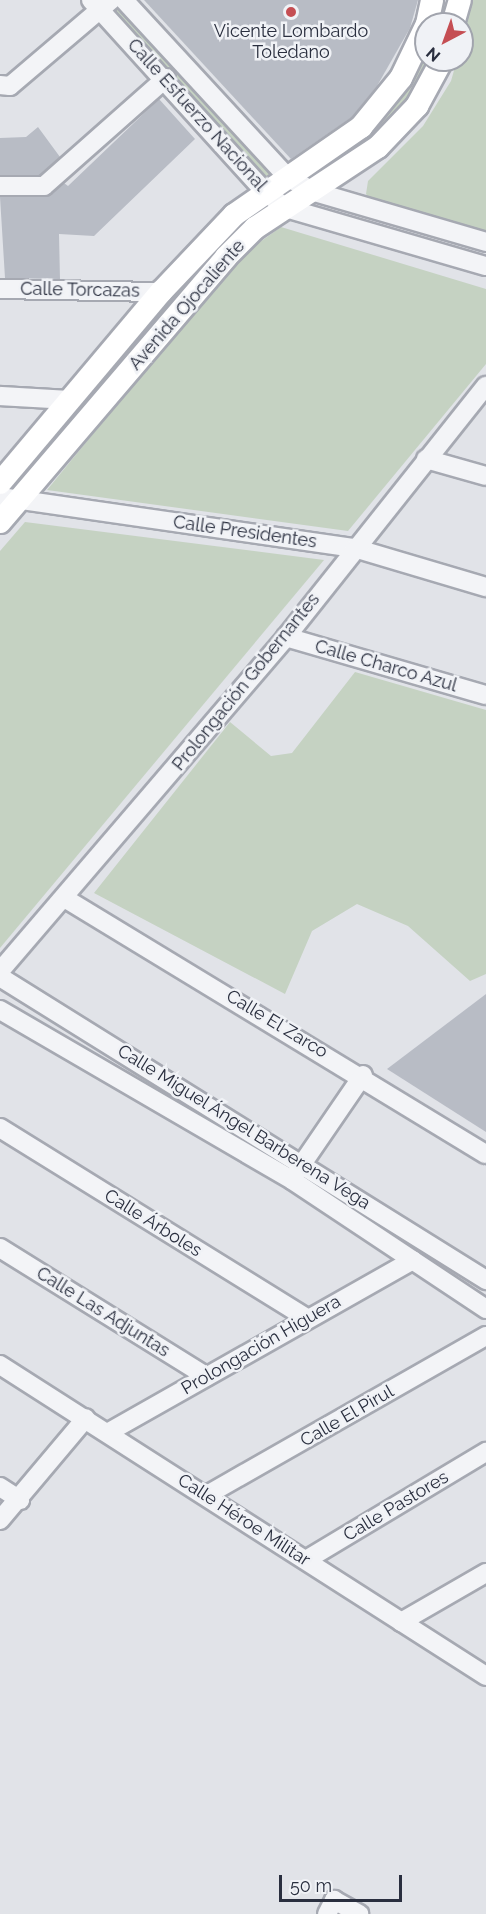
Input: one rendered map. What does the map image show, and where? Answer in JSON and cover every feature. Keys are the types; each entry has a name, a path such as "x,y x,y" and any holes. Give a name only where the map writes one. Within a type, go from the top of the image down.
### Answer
{"main road":[{"name":"Avenida Ojocaliente","path":"0,483 160,292 234,215 361,127 401,78 414,50"},
{"name":"Avenida Ojocaliente","path":"0,522 9,498 226,257 286,208 315,192 386,139 417,106 435,72"}],"street":[{"name":"Calle Esfuerzo Nacional","path":"124,0 288,178 315,192 486,242"},
{"name":"Calle Esfuerzo Nacional","path":"101,3 265,192 286,208 486,266"},
{"path":"0,85 10,86 101,3"},
{"path":"0,186 44,186 166,78"},
{"name":"Calle Torcazas","path":"0,289 160,292"},
{"name":"Prolongación Gobernantes","path":"0,971 66,899 286,637 354,548 486,386"},
{"path":"0,396 69,400"},
{"path":"426,459 486,476"},
{"name":"Calle Presidentes","path":"9,498 354,548 486,587"},
{"name":"Calle Charco Azul","path":"286,637 486,695"},
{"name":"Calle El Zarco","path":"66,899 363,1075 486,1154"},
{"name":"Calle Miguel Ángel Barberena Vega","path":"0,977 303,1161 486,1280"},
{"name":"Calle Miguel Ángel Barberena Vega","path":"0,1010 292,1180 486,1309"},
{"path":"292,1180 363,1075"},
{"name":"Calle Árboles","path":"0,1128 306,1318"},
{"name":"Calle Las Adjuntas","path":"0,1248 206,1376"},
{"name":"Prolongación Higuera","path":"109,1432 306,1318 413,1260"},
{"name":"Calle El Pirul","path":"207,1495 486,1336"},
{"name":"Calle Héroe Militar","path":"0,1365 109,1432 486,1676"},
{"path":"0,1520 20,1500 86,1418"},
{"name":"Calle Pastores","path":"306,1560 486,1452"},
{"path":"0,1487 20,1500"},
{"path":"400,1622 486,1573"},
{"path":"327,1914 334,1900 359,1914"}],"green space":[{"path":"469,0 486,0 486,231 371,200 366,194 368,181 423,126 451,81 454,72 474,72 474,12 468,12"},
{"path":"120,5 273,177 265,183 115,11"},
{"path":"414,63 414,72 425,72 400,112 318,179 309,173"},
{"path":"281,227 486,289 486,364 348,531 47,490 235,260"},
{"path":"25,522 324,560 0,948 0,551"},
{"path":"355,672 486,710 486,974 470,981 408,926 357,904 312,931 285,994 94,893 230,722 271,756 292,753"}],"building":[{"path":"144,0 418,0 410,28 377,86 352,117 291,159"},
{"path":"159,99 195,139 94,236 59,234 60,279 5,278 0,197 44,197 64,183 68,186"},
{"path":"38,127 60,157 40,175 0,175 0,138 26,137"},
{"path":"486,994 486,1132 387,1069"}],"place":[{"name":"Vicente Lombardo Toledano","path":"291,12"}]}
